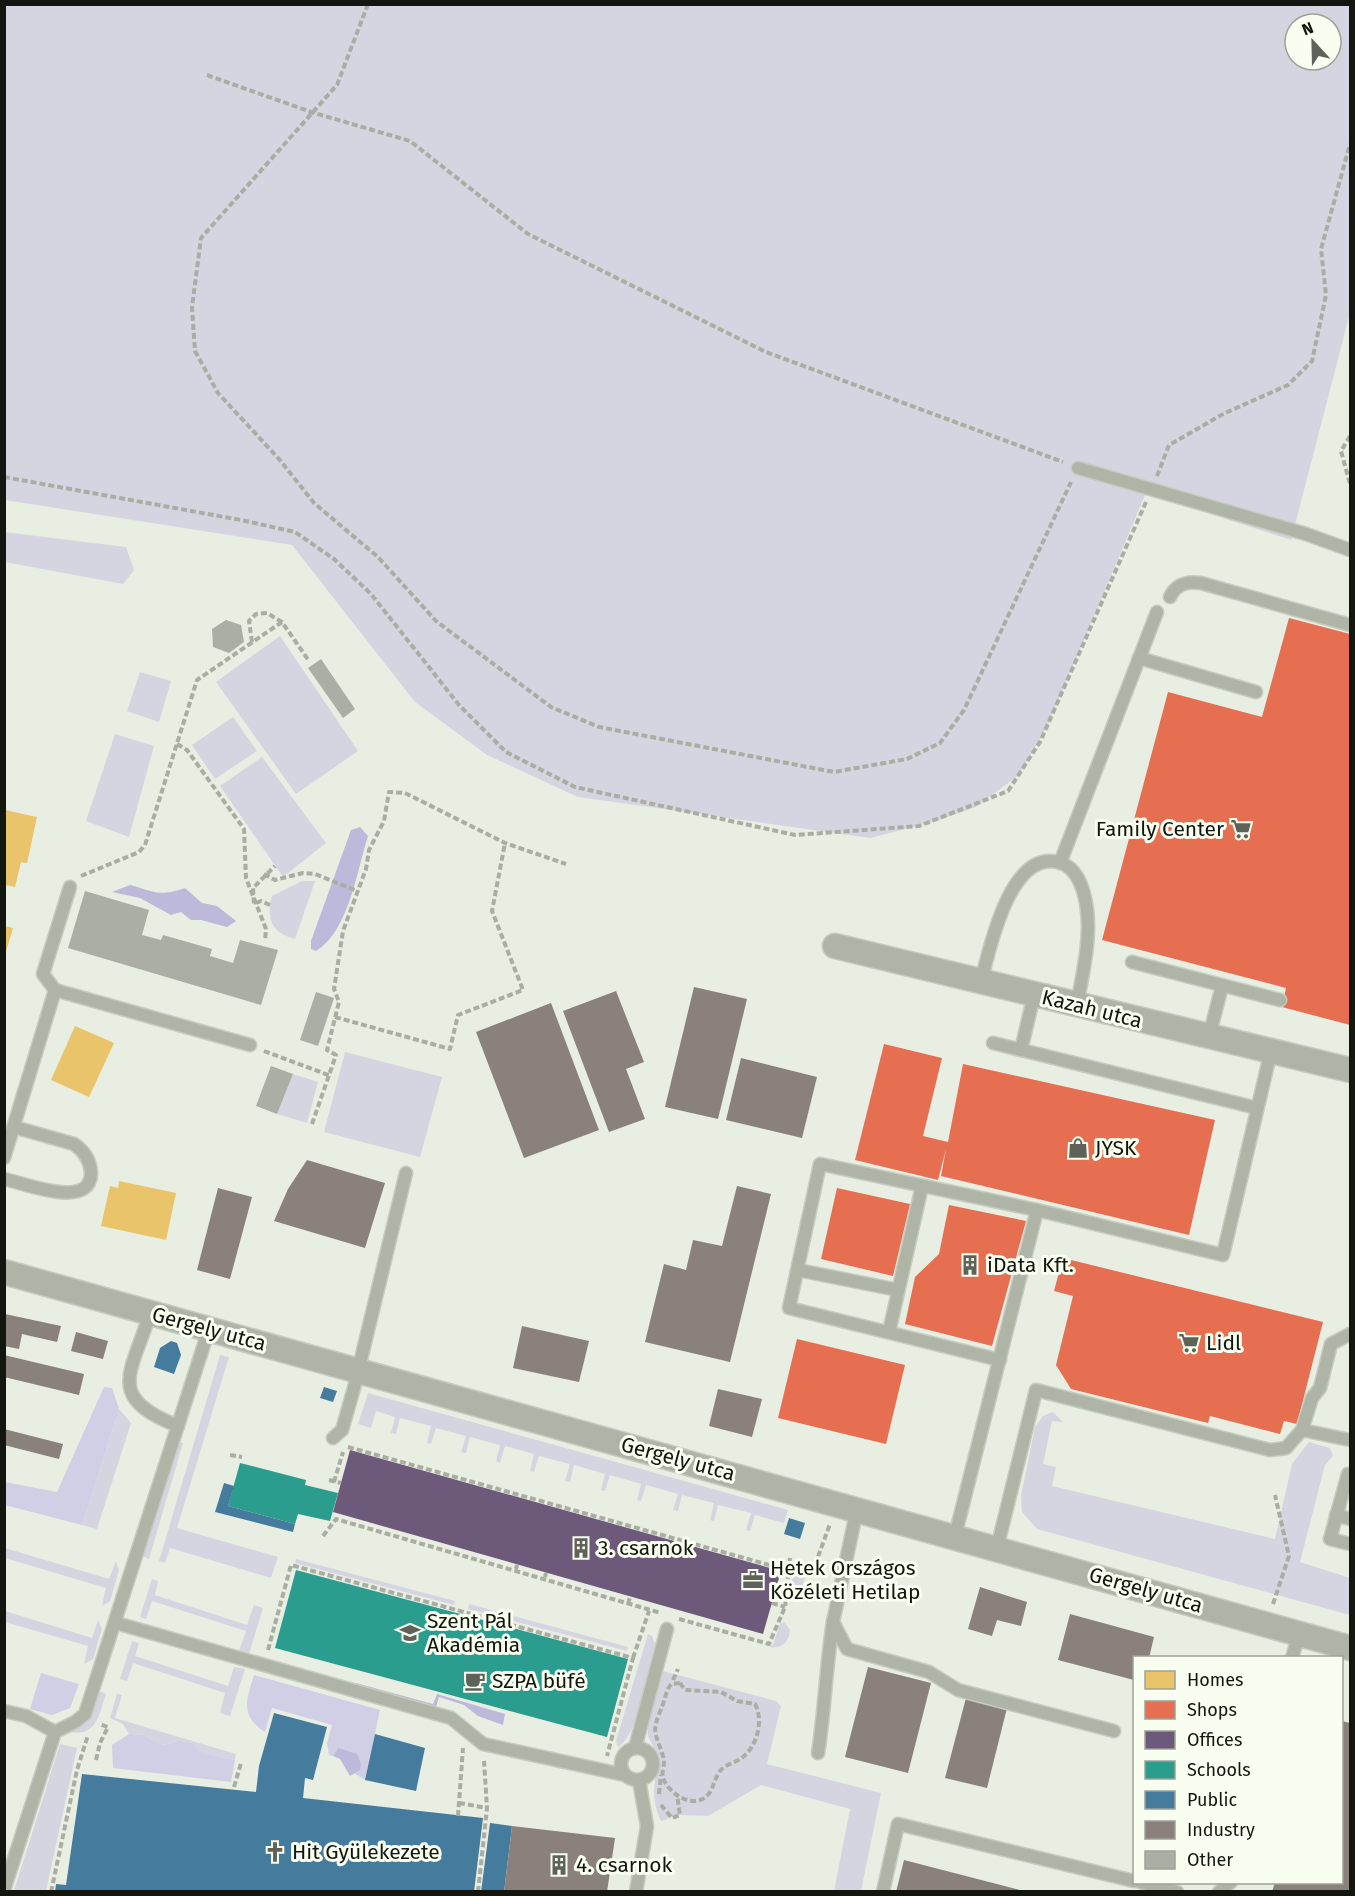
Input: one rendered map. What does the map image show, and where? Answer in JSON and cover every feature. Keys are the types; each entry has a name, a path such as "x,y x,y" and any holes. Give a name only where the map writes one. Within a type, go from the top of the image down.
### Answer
{"street":[{"name":"Kazah utca","path":"835,946 1350,1070"},
{"name":"Gergely utca","path":"4,1272 1350,1648"}],"lane":[{"path":"1078,468 1306,534 1350,550"},
{"path":"1170,597 1179,586 1201,583 1350,625"},
{"path":"1060,863 1157,612"},
{"path":"1139,658 1256,692"},
{"path":"981,982 994,930 1009,895 1030,871 1046,863 1060,863 1074,873 1080,884 1087,910 1086,954 1077,1006"},
{"path":"70,887 43,974 55,990 250,1045"},
{"path":"1132,962 1280,1000"},
{"path":"1209,1037 1222,986"},
{"path":"4,1158 55,990"},
{"path":"1021,1050 1034,995"},
{"path":"993,1042 1257,1108"},
{"path":"1000,1360 789,1308 820,1164 1037,1210 1223,1255 1271,1051"},
{"path":"4,1179 67,1194 79,1191 88,1184 91,1174 82,1150 74,1144 14,1127"},
{"path":"333,1438 342,1430 358,1372 406,1173"},
{"path":"889,1332 922,1186"},
{"path":"955,1536 1037,1210"},
{"path":"798,1270 898,1290"},
{"path":"150,1313 129,1374 129,1394 148,1413 178,1426"},
{"path":"4,1890 55,1732 85,1714 209,1329"},
{"path":"997,1548 1036,1390 1270,1450 1286,1448 1302,1430 1312,1398 1320,1388 1331,1344 1350,1334"},
{"path":"1302,1430 1350,1440"},
{"path":"1350,1474 1348,1474 1345,1501 1336,1515 1330,1539 1350,1544"},
{"path":"818,1753 826,1704 825,1674 833,1622 857,1509"},
{"path":"1336,1515 1350,1519"},
{"path":"833,1622 847,1649 929,1672 958,1690 1113,1731"},
{"path":"116,1623 451,1718 462,1730 483,1744 639,1780 648,1776 653,1765 646,1750 635,1748 622,1756 620,1767 625,1776"},
{"path":"635,1748 667,1629"},
{"path":"1293,1656 1299,1634"},
{"path":"4,1711 26,1716 55,1732"},
{"path":"636,1892 647,1826 639,1780"},
{"path":"883,1892 898,1824 1133,1881"},
{"path":"1147,1884 1177,1892"}],"path":[{"path":"207,75 311,112 410,141 528,234 766,352 1078,468 964,711 940,743 906,759 834,772 599,727 551,706 436,621 378,557 314,503 279,459 218,393 195,351 192,307 201,238 311,112 337,85 368,4"},
{"path":"4,477 295,532 334,559 371,594 459,705 506,752 575,787 795,835 919,826 1008,791 1040,742 1169,446 1225,413 1288,385 1312,361 1326,296 1321,249 1350,144"},
{"path":"1350,436 1341,451 1350,484"},
{"path":"252,642 249,634 249,621 256,614 267,613 282,622 309,661"},
{"path":"70,887 80,876 139,852 145,845 197,680 282,622"},
{"path":"177,744 187,750 244,829 246,878 254,904 266,929 265,941"},
{"path":"312,1124 331,1076 336,1055 327,1050 339,1002 333,989 343,931 355,891 366,869 369,850 384,821 389,792 405,793 505,843 566,864"},
{"path":"335,1017 450,1049 458,1015 523,990 492,911 505,843"},
{"path":"254,904 253,888 264,874 275,866"},
{"path":"264,874 275,880 303,873 329,878 355,891"},
{"path":"254,904 261,901 270,905"},
{"path":"250,1045 331,1076"},
{"path":"334,1482 344,1446 787,1570"},
{"path":"230,1455 242,1458"},
{"path":"329,1480 340,1483"},
{"path":"1273,1605 1288,1556 1275,1495"},
{"path":"323,1536 336,1520 510,1570 518,1568 539,1578 769,1644 784,1607 790,1558"},
{"path":"815,1565 831,1520"},
{"path":"266,1657 291,1565 633,1658"},
{"path":"539,1578 546,1575 550,1581"},
{"path":"628,1604 630,1597"},
{"path":"772,1603 784,1607"},
{"path":"603,1772 620,1699 649,1610"},
{"path":"677,1795 680,1815 672,1818 661,1804 664,1758 655,1737 655,1725 664,1703 665,1692 678,1669"},
{"path":"662,1771 664,1780 677,1795 688,1801 699,1800 710,1792 722,1768 741,1759 751,1750 761,1724 755,1704 738,1701 721,1692 685,1690 680,1683 671,1684"},
{"path":"96,1760 100,1743 108,1727 99,1724"},
{"path":"458,1816 462,1730"},
{"path":"478,1892 487,1808 483,1744"},
{"path":"51,1892 80,1760"},
{"path":"234,1787 241,1763"},
{"path":"459,1803 487,1808"}],"shaded area":[{"path":"4,5 1350,5 1350,313 1291,540 1146,493 1048,725 1019,775 976,807 933,822 870,838 578,797 487,755 415,702 292,545 5,500"},
{"path":"4,532 126,547 134,570 123,584 5,562"},
{"path":"280,636 358,751 296,794 216,682"},
{"path":"140,672 171,681 159,722 127,711"},
{"path":"233,717 257,751 215,779 192,745"},
{"path":"115,734 154,746 129,837 86,821"},
{"path":"262,757 326,843 283,877 220,786"},
{"path":"360,827 368,836 350,899 336,929 327,942 316,951 311,949 311,941 351,830"},
{"path":"302,881 315,881 295,939 280,933 272,924 270,904 272,896"},
{"path":"130,885 163,893 185,888 202,903 217,906 236,921 227,927 201,920 191,920 181,912 171,915 140,898 112,892"},
{"path":"345,1052 442,1077 420,1157 324,1132"},
{"path":"293,1074 318,1082 307,1123 277,1114"},
{"path":"220,1355 229,1357 177,1528 278,1557 271,1578 170,1548 165,1563 159,1561"},
{"path":"104,1387 112,1388 119,1409 82,1525 5,1505 5,1482 57,1492"},
{"path":"368,1393 788,1510 784,1523 755,1515 750,1531 746,1530 751,1513 718,1505 714,1521 710,1520 714,1503 682,1495 678,1511 673,1510 678,1494 646,1485 641,1501 637,1500 641,1484 610,1475 605,1491 601,1490 605,1474 574,1465 570,1482 565,1481 570,1464 539,1456 534,1472 530,1471 534,1454 505,1446 500,1463 496,1461 500,1445 470,1437 466,1453 461,1452 466,1436 436,1428 431,1444 427,1443 431,1426 400,1418 396,1434 391,1433 395,1417 376,1411 371,1428 358,1424"},
{"path":"119,1409 131,1423 97,1529 82,1525"},
{"path":"1053,1412 1063,1422 1052,1421 1043,1464 1056,1467 1052,1486 1275,1539 1292,1464 1309,1442 1330,1448 1333,1456 1325,1465 1300,1562 1350,1578 1350,1615 1037,1529 1022,1512 1021,1496 1035,1427 1043,1416"},
{"path":"179,1442 183,1443 149,1559 143,1556"},
{"path":"5,1548 109,1579 116,1561 119,1570 110,1601 102,1606 106,1588 5,1558"},
{"path":"296,1559 455,1601 454,1605 295,1563"},
{"path":"793,1564 798,1566 805,1576 802,1589 793,1594 790,1589 795,1569"},
{"path":"152,1579 158,1581 155,1595 247,1625 254,1605 263,1608 249,1654 239,1651 246,1631 152,1601 146,1619 140,1617"},
{"path":"469,1604 628,1647 627,1651 468,1609"},
{"path":"5,1611 92,1638 98,1620 102,1629 93,1659 84,1664 88,1646 5,1622"},
{"path":"784,1622 790,1630 786,1642 777,1647 769,1647 773,1644 780,1624"},
{"path":"648,1634 652,1636 655,1644 642,1700 632,1729 618,1747 616,1741"},
{"path":"132,1641 139,1643 135,1656 228,1686 234,1667 245,1669 230,1716 220,1713 225,1693 133,1663 127,1681 120,1679"},
{"path":"663,1671 776,1701 781,1706 767,1764 881,1793 861,1891 834,1891 850,1809 761,1785 708,1816 680,1815 661,1821 654,1791 660,1761 648,1736 648,1717"},
{"path":"41,1673 79,1684 70,1708 52,1715 30,1709"},
{"path":"254,1675 380,1710 365,1780 354,1773 359,1770 338,1748 333,1756 329,1755 327,1743 332,1725 272,1708 265,1732 257,1726 248,1714 247,1707"},
{"path":"356,1683 433,1704 437,1694 505,1714 503,1725 478,1716 464,1705 439,1697 436,1707 356,1685"},
{"path":"99,1691 106,1694 94,1724 83,1732 65,1731 89,1717"},
{"path":"117,1694 122,1695 115,1718 236,1754 235,1760 200,1752 194,1743 179,1741 163,1745 143,1735 129,1734 123,1724 110,1718"},
{"path":"129,1734 143,1735 163,1745 179,1741 194,1743 200,1752 235,1760 231,1782 113,1768 112,1745"},
{"path":"60,1744 77,1748 46,1891 14,1891"},
{"path":"338,1748 357,1754 361,1764 360,1770 350,1776 340,1759 333,1756"}],"building: Homes":[{"path":"5,810 37,817 27,863 21,862 15,887 5,885"},
{"path":"4,926 13,928 5,955 4,955"},
{"path":"75,1026 114,1043 89,1097 51,1080"},
{"path":"119,1181 176,1193 166,1240 101,1226 110,1186 118,1188"}],"building: Shops":[{"name":"Family Center","path":"1289,618 1350,634 1350,1025 1282,1007 1286,988 1102,940 1168,692 1262,717"},
{"name":"JYSK","path":"884,1044 942,1058 923,1136 948,1142 963,1064 1215,1120 1189,1235 941,1176 946,1149 938,1180 855,1160"},
{"path":"837,1188 910,1204 893,1276 821,1259"},
{"name":"iData Kft.","path":"949,1205 1026,1221 992,1346 905,1324 915,1277 939,1254"},
{"name":"Lidl","path":"1063,1258 1323,1322 1297,1424 1284,1421 1280,1434 1210,1416 1208,1423 1071,1389 1056,1365 1073,1296 1054,1291"},
{"path":"797,1339 905,1365 886,1444 778,1418"}],"building: Offices":[{"name":"3. csarnok","path":"350,1450 781,1571 763,1634 333,1512"}],"building: Schools":[{"path":"240,1463 306,1480 305,1485 338,1493 330,1521 298,1514 295,1524 228,1506"},
{"name":"Szent Pál Akadémia","path":"296,1570 628,1659 607,1737 275,1648"}],"building: Public":[{"path":"171,1341 177,1343 181,1355 174,1374 154,1367 160,1348"},
{"path":"324,1387 337,1391 333,1402 320,1398"},
{"path":"224,1483 234,1486 228,1506 295,1524 293,1532 215,1512"},
{"path":"789,1518 805,1523 800,1539 784,1534"},
{"name":"Hit Gyülekezete","path":"274,1713 327,1727 313,1780 305,1778 303,1798 483,1818 474,1892 55,1892 56,1884 66,1885 82,1774 256,1792 259,1766"},
{"path":"375,1734 425,1748 416,1791 365,1780"},
{"path":"490,1823 512,1826 504,1892 481,1892"}],"building: Industry":[{"path":"694,987 747,999 718,1119 665,1107"},
{"path":"616,991 644,1062 626,1069 645,1119 609,1132 563,1011"},
{"path":"551,1003 599,1130 524,1158 476,1032"},
{"path":"741,1058 817,1077 802,1138 726,1120"},
{"path":"307,1160 385,1183 365,1248 274,1221 288,1189"},
{"path":"737,1186 771,1194 730,1362 645,1342 664,1264 686,1270 693,1240 722,1246"},
{"path":"218,1188 252,1197 230,1279 197,1270"},
{"path":"5,1314 61,1326 57,1342 22,1334 19,1349 4,1346"},
{"path":"522,1326 589,1341 579,1382 513,1368"},
{"path":"76,1332 108,1341 103,1359 71,1351"},
{"path":"4,1355 84,1374 79,1395 4,1377"},
{"path":"718,1389 762,1399 752,1437 709,1426"},
{"path":"4,1429 63,1444 59,1459 4,1445"},
{"path":"980,1587 1027,1602 1021,1626 997,1620 992,1636 968,1629"},
{"path":"1070,1614 1154,1637 1149,1656 1133,1656 1133,1680 1058,1660"},
{"path":"868,1667 931,1683 908,1773 845,1757"},
{"path":"966,1698 1007,1708 987,1788 945,1778"},
{"path":"1343,1721 1350,1723 1350,1892 1272,1892 1274,1884 1343,1884"},
{"name":"4. csarnok","path":"512,1826 615,1838 607,1892 504,1892"},
{"path":"904,1860 1024,1891 1024,1892 896,1892"}],"building: Other":[{"path":"226,620 241,625 244,642 229,653 213,647 212,629"},
{"path":"321,659 355,709 343,718 308,668"},
{"path":"85,891 149,910 142,935 161,940 163,935 212,949 210,956 233,963 240,940 278,950 261,1005 68,948"},
{"path":"316,992 334,998 318,1046 300,1040"},
{"path":"271,1066 293,1074 277,1114 256,1106"}],"place":[{"name":"Family Center","path":"1241,829"},
{"name":"JYSK","path":"1078,1148"},
{"name":"iData Kft.","path":"970,1265"},
{"name":"Lidl","path":"1189,1343"},
{"name":"3. csarnok","path":"581,1548"},
{"name":"Hetek Országos Közéleti Hetilap","path":"753,1580"},
{"name":"Szent Pál Akadémia","path":"410,1633"},
{"name":"SZPA büfé","path":"475,1681"},
{"name":"Hit Gyülekezete","path":"275,1852"},
{"name":"4. csarnok","path":"559,1865"}]}
